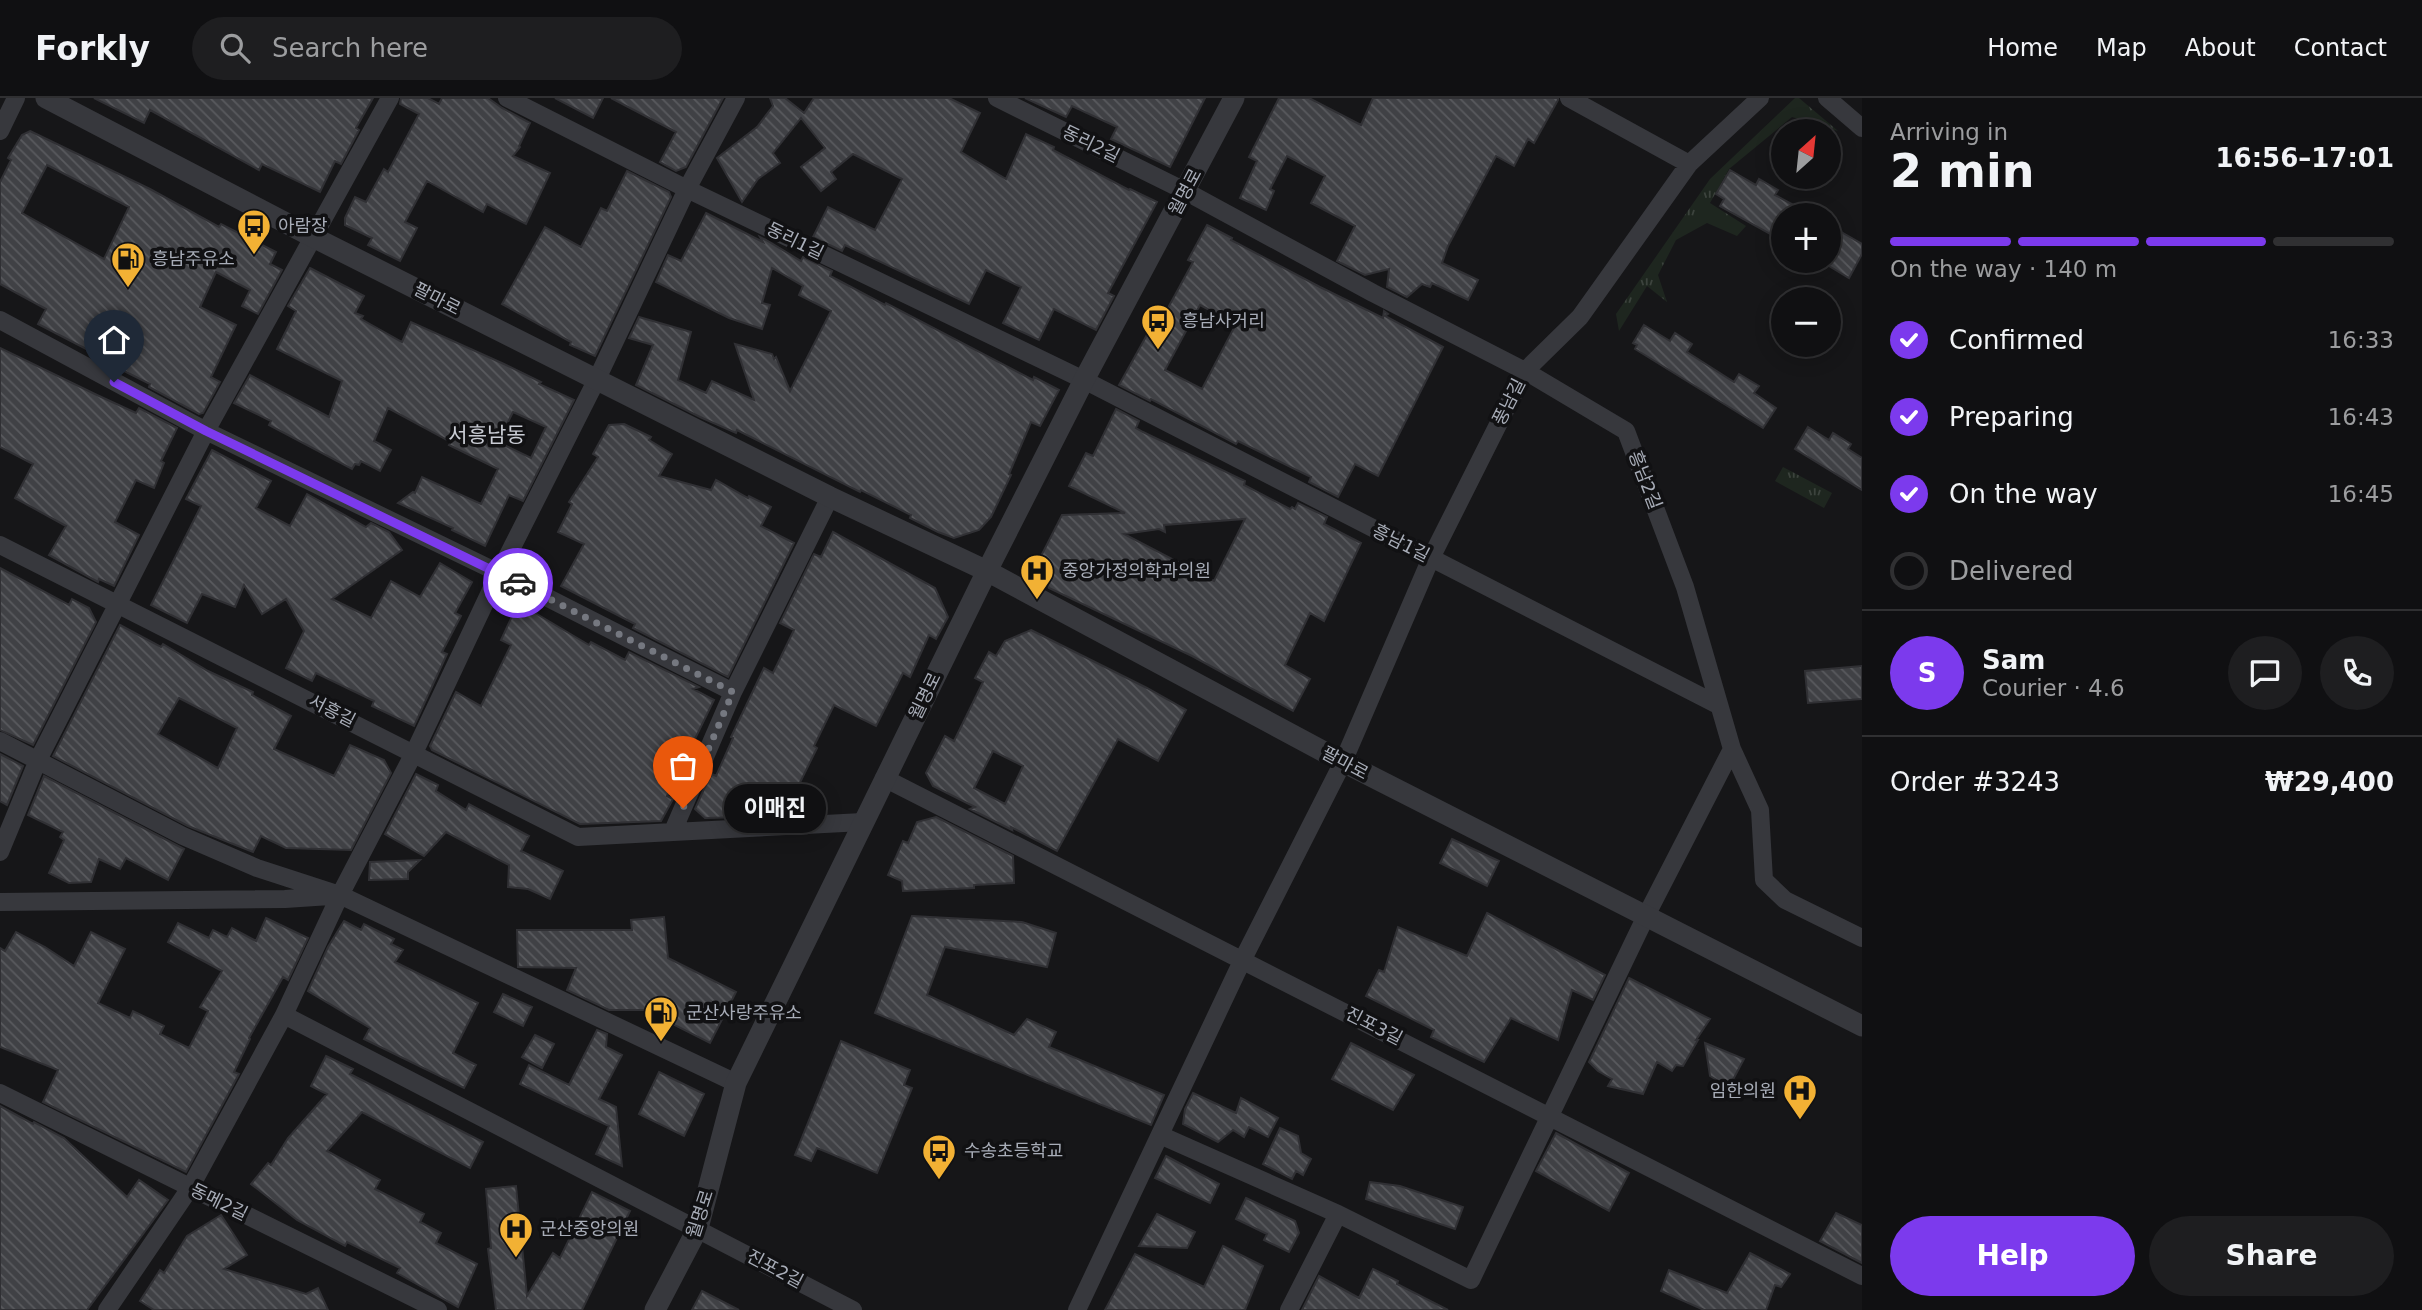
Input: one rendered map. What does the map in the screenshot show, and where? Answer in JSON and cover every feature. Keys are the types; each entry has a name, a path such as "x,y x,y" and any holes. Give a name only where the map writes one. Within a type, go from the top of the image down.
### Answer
{"street":[{"path":"0,131 16,98"},
{"name":"팔마로","path":"46,98 312,236 830,497 987,571 1343,762 1862,1027"},
{"path":"0,852 38,760 206,431 390,98"},
{"name":"동리1길","path":"507,98 687,189 1084,380"},
{"path":"107,1310 190,1188 284,1015 340,895 414,753 499,573 597,379 687,189 736,98"},
{"name":"동리2길","path":"997,98 1185,191"},
{"name":"월명로","path":"655,1310 698,1228 736,1083 987,571 1084,380 1234,98"},
{"path":"1569,98 1689,164"},
{"name":"풍남길","path":"1077,1310 1243,959 1343,762 1431,558 1525,371 1580,317 1689,164 1760,98"},
{"path":"1827,98 1862,128"},
{"name":"흥남2길","path":"1185,191 1373,293 1525,371 1626,431 1685,587 1732,750 1760,810 1763,880 1785,900 1862,938"},
{"path":"0,320 206,431 499,573 733,692"},
{"name":"흥남1길","path":"1084,380 1718,705"},
{"path":"673,831 733,692 830,497"},
{"name":"서흥길","path":"0,545 578,837 863,822"},
{"path":"0,741 183,836 257,868 340,895 736,1083"},
{"path":"1160,1135 1338,1214 1471,1280 1646,916 1732,750"},
{"name":"진포3길","path":"884,778 1862,1276"},
{"path":"0,902 285,899 340,895"},
{"name":"진포2길","path":"284,1015 853,1310"},
{"name":"동메2길","path":"0,1093 438,1310"},
{"path":"1290,1310 1338,1214"}],"green space":[{"path":"1795,98 1799,98 1824,119 1792,117 1773,119"},
{"path":"1771,121 1771,134 1729,169 1710,203 1746,226 1737,236 1707,223 1676,240 1658,275 1667,302 1647,286 1619,331 1616,314 1710,179"},
{"path":"1783,467 1832,493 1824,508 1775,481"}],"building":[{"path":"94,98 373,98 356,128 359,130 341,164 335,161 320,192 262,164 259,170 150,110 144,123"},
{"path":"401,98 428,98 439,104 442,98 488,98 530,123 520,147 513,156 550,173 526,224 487,204 483,212 427,181 405,222 417,228 400,261 368,245 372,238 345,225 345,218 355,197 366,202 384,169 388,172 419,114 400,104"},
{"path":"555,98 603,98 593,118"},
{"path":"611,98 723,98 686,167 676,171 660,162 676,132"},
{"path":"770,98 785,98 804,113 814,98 949,98 980,113 961,152 1006,179 1026,134 1129,190 1157,202 1108,293 1114,296 1096,330 1054,309 1039,340 1003,323 1021,287 986,270 969,304 845,245 842,251 813,237 828,207 875,230 902,179 853,154 831,172 836,179 821,191 801,167 825,148 801,118 773,153 780,163 758,179 742,202 717,158 757,127 773,106"},
{"path":"1025,98 1205,98 1170,167 1111,139 1117,127 1072,106 1066,117"},
{"path":"1279,98 1309,98 1361,125 1373,98 1558,100 1534,143 1528,139 1514,166 1496,156 1448,246 1442,263 1478,280 1468,300 1432,283 1430,287 1422,284 1407,297 1387,287 1389,269 1365,275 1337,261 1355,226 1311,203 1325,176 1287,156 1270,189 1274,191 1266,210 1240,198 1257,161 1249,157"},
{"path":"30,131 150,189 219,227 221,224 276,252 270,264 282,270 258,314 242,306 250,290 216,272 200,307 236,325 211,377 220,382 203,413 199,414 149,387 150,384 122,370 123,368 38,324 46,309 0,284 0,182 11,160 8,158 22,135","holes":["47,165 129,207 104,259 22,213"]},
{"path":"1730,170 1756,185 1759,179 1771,186 1771,189 1778,190 1775,195 1790,203 1771,203 1771,234 1720,206 1724,199 1716,194"},
{"path":"627,171 669,192 671,197 595,356 570,345 571,342 502,304 545,227 581,247 601,208 607,211"},
{"path":"706,213 763,242 760,237 766,240 801,261 803,257 832,271 830,276 885,305 886,303 1033,380 1034,377 1059,390 1040,426 1031,422 1009,474 1011,475 991,517 979,530 954,538 938,532 861,490 860,492 737,430 736,433 700,417 636,385 653,345 629,338 639,317 691,332 678,380 706,393 712,381 754,400 735,344 772,354 774,359 776,357 790,391 831,311 799,295 803,286 772,268 762,303 770,305 762,329 729,318 656,282 668,255 681,261"},
{"path":"1207,225 1383,318 1384,311 1388,314 1385,316 1443,347 1378,476 1355,464 1338,497 1309,482 1311,477 1238,441 1236,444 1119,385 1158,315 1163,317 1193,262 1188,260","holes":["1200,305 1236,324 1202,389 1165,370"]},
{"path":"1841,232 1862,244 1862,254 1849,278 1841,273"},
{"path":"310,268 364,296 355,313 402,342 411,322 504,364 574,400 523,501 509,495 485,546 398,503 415,493 422,477 481,504 498,469 449,445 451,442 388,408 374,441 391,450 380,471 361,461 352,469 269,425 271,421 234,403 250,375 329,417 342,381 277,349 296,311 288,306","holes":["513,412 546,427 531,458 498,442"]},
{"path":"1644,325 1670,341 1675,333 1692,344 1687,352 1734,382 1739,374 1759,386 1754,393 1776,408 1763,428 1635,349 1637,345 1633,343"},
{"path":"0,348 136,413 139,408 177,428 161,461 164,463 154,488 136,480 115,522 139,535 114,586 99,579 98,582 49,555 66,526 15,498 33,464 0,447"},
{"path":"1116,409 1139,421 1136,428 1143,432 1245,481 1244,485 1290,509 1295,509 1298,503 1327,517 1324,524 1361,543 1324,621 1310,613 1285,665 1310,679 1293,711 1192,656 1049,588 1039,560 1062,515 1125,513 1069,486 1086,453 1093,456","holes":["1245,519 1214,581 1124,534 1159,529 1165,532 1164,525"]},
{"path":"624,424 651,437 649,440 672,454 659,476 711,490 716,480 748,498 749,496 771,507 761,526 794,543 728,677 633,628 635,624 561,586 584,544 558,532 572,504 569,502 598,457 593,454 609,425"},
{"path":"1808,427 1829,440 1833,433 1851,444 1848,449 1862,458 1862,490 1795,449"},
{"path":"212,450 271,481 256,508 290,526 307,494 366,527 371,523 389,532 402,550 332,599 371,618 391,581 420,597 440,563 472,582 455,613 461,616 442,652 447,654 414,726 372,706 374,701 316,673 312,681 286,668 304,631 286,599 262,614 244,585 235,607 202,594 187,623 151,605 201,506 186,499"},
{"path":"833,532 935,588 948,617 936,639 929,635 910,677 903,673 876,726 834,705 814,746 817,748 784,815 773,815 750,804 743,817 705,818 695,809 712,774 716,776 733,738 731,737 764,668 773,673 794,630 780,623 814,554 821,557"},
{"path":"0,568 69,605 72,599 89,608 96,622 33,745 0,730"},
{"path":"525,607 589,645 591,642 625,660 629,652 699,687 693,689 714,700 667,796 673,799 661,821 580,824 432,750 430,746 456,692 481,706 511,645 501,640 515,610"},
{"path":"120,625 161,647 163,644 208,671 253,692 252,695 291,716 274,749 334,776 350,745 384,760 391,773 351,850 286,848 261,836 253,852 188,826 53,756","holes":["179,698 237,728 218,768 158,734"]},
{"path":"1031,630 1186,710 1158,761 1118,739 1057,851 970,809 975,807 933,786 926,773 945,736 954,741 983,682 975,678 989,652 996,656 1005,641","holes":["993,751 1023,766 1005,804 974,788"]},
{"path":"1862,666 1862,699 1808,703 1805,671"},
{"path":"0,754 23,766 7,805 0,801"},
{"path":"416,774 438,785 436,791 466,810 469,804 529,836 521,851 563,871 550,899 528,889 508,887 509,865 446,832 424,856 385,834"},
{"path":"44,776 184,849 168,880 126,858 120,869 99,859 91,882 69,883 49,873 64,840 60,837 63,832 28,815"},
{"path":"936,817 1013,856 1014,883 974,885 974,888 903,891 902,881 888,875 903,841 908,843 917,822"},
{"path":"1452,839 1499,861 1487,886 1440,863"},
{"path":"420,860 408,872 408,879 369,880 370,862"},
{"path":"1487,913 1605,975 1593,1000 1572,990 1558,1040 1511,1018 1484,1062 1431,1037 1434,1030 1366,996 1379,970 1384,972 1398,927 1467,956"},
{"path":"912,916 1022,922 1056,933 1047,967 945,947 927,995 1014,1035 1027,1019 1056,1032 1049,1047 1164,1095 1151,1125 875,1013"},
{"path":"664,917 668,958 736,992 710,1043 645,1010 609,1010 567,990 576,968 518,967 517,930 632,930 631,920"},
{"path":"266,918 308,938 288,980 283,977 249,1038 234,1072 239,1074 186,1172 43,1102 58,1070 0,1047 0,948 5,951 16,932 74,966 91,932 125,949 98,1003 130,1018 133,1011 164,1026 160,1034 189,1048 208,1011 200,1007 222,971 168,942 178,923 209,938 213,930 227,937 232,928 256,941"},
{"path":"344,921 361,930 364,924 394,939 391,944 403,950 395,962 478,1003 453,1053 476,1065 464,1088 364,1039 370,1028 308,991 328,947"},
{"path":"1629,978 1710,1019 1683,1066 1676,1065 1672,1071 1657,1062 1643,1094 1608,1086 1612,1079 1589,1062"},
{"path":"503,994 532,1007 523,1026 494,1012"},
{"path":"597,1030 607,1034 606,1047 622,1055 599,1099 616,1107 622,1166 596,1154 609,1126 520,1084 529,1065 569,1085"},
{"path":"535,1035 554,1044 542,1068 522,1057"},
{"path":"841,1041 910,1070 904,1085 912,1088 877,1173 817,1148 811,1161 795,1155"},
{"path":"1351,1043 1414,1075 1393,1110 1332,1079"},
{"path":"1705,1043 1744,1059 1729,1087 1710,1076"},
{"path":"326,1056 353,1069 350,1074 483,1142 470,1168 362,1112 327,1151 380,1180 375,1189 424,1214 420,1222 441,1233 436,1243 477,1264 458,1307 397,1273 400,1268 347,1242 345,1246 297,1220 251,1184 268,1163 271,1165 288,1138 327,1094 311,1086"},
{"path":"659,1072 704,1094 684,1136 639,1114"},
{"path":"1193,1093 1236,1113 1241,1098 1278,1118 1268,1137 1249,1127 1244,1137 1233,1130 1218,1142 1183,1124 1185,1109"},
{"path":"0,1106 64,1138 127,1197 139,1180 168,1200 87,1310 0,1310"},
{"path":"1280,1128 1298,1136 1301,1153 1311,1159 1303,1175 1296,1171 1292,1179 1263,1164"},
{"path":"1556,1133 1629,1173 1609,1211 1536,1171"},
{"path":"1166,1156 1219,1184 1210,1203 1155,1178"},
{"path":"1370,1182 1400,1186 1463,1207 1455,1229 1366,1199"},
{"path":"516,1186 527,1296 553,1253 560,1258 592,1192 630,1211 582,1310 496,1310 488,1249 491,1248 486,1189"},
{"path":"1246,1198 1295,1221 1299,1233 1289,1252 1264,1240 1267,1234 1236,1219"},
{"path":"1836,1213 1862,1225 1862,1263 1820,1241"},
{"path":"1157,1214 1195,1232 1187,1248 1139,1246"},
{"path":"221,1215 247,1255 224,1269 306,1294 318,1288 328,1310 154,1310 140,1301 160,1270 164,1273 187,1236"},
{"path":"1223,1246 1263,1266 1245,1310 1105,1310 1135,1254 1204,1287"},
{"path":"1750,1253 1790,1274 1781,1287 1775,1285 1766,1310 1704,1310 1661,1291 1669,1270 1727,1293"},
{"path":"1373,1269 1448,1310 1302,1310 1319,1276 1359,1298"},
{"path":"702,1291 739,1310 692,1310"}],"way so far":[{"path":"518,583 733,692 683,808"}],"place":[{"name":"아람장","path":"254,256"},
{"name":"흥남주유소","path":"128,289"},
{"name":"흥남사거리","path":"1158,351"},
{"name":"중앙가정의학과의원","path":"1037,601"},
{"name":"이매진","path":"683,808"},
{"name":"군산사랑주유소","path":"661,1043"},
{"name":"임한의원","path":"1800,1121"},
{"name":"수송초등학교","path":"939,1181"},
{"name":"군산중앙의원","path":"516,1259"}],"district":[{"name":"서흥남동","path":"487,435"}],"route":[{"path":"114,382 206,431 518,583"}]}
